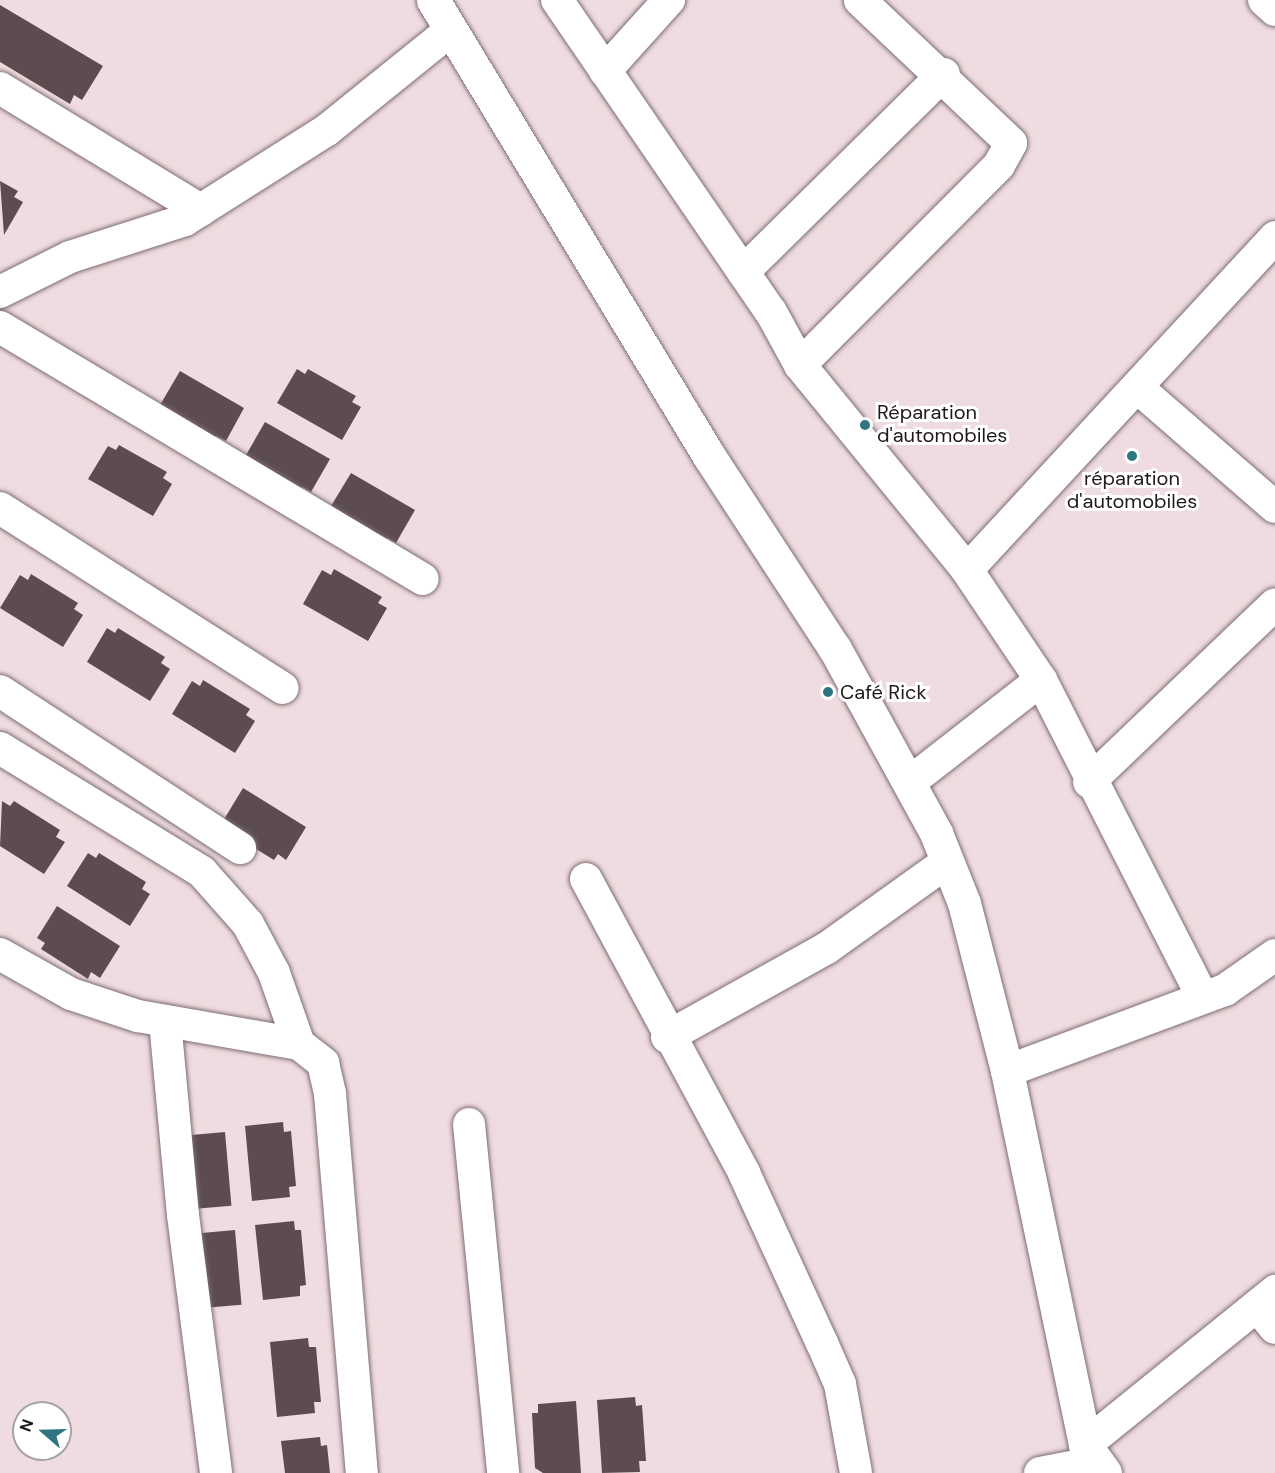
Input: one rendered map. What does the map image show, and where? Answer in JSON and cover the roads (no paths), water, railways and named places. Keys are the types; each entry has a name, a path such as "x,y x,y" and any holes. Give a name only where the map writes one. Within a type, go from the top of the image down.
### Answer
{"main road":[{"path":"433,0 703,446 835,649 910,782 947,862 964,903 1007,1071 1096,1460"}],"street":[{"path":"557,0 743,272 800,365 966,570 1041,680 1089,782 1202,996"},
{"path":"604,71 669,0"},
{"path":"800,365 1007,155 1008,134 860,0"},
{"path":"1264,0 1275,10"},
{"path":"0,292 70,257 201,210 327,130 451,30"},
{"path":"743,272 944,74"},
{"path":"0,88 201,210"},
{"path":"966,570 1138,388 1275,237"},
{"path":"0,327 422,579"},
{"path":"1138,388 1275,507"},
{"path":"0,508 282,688"},
{"path":"1089,782 1275,604"},
{"path":"910,782 1041,680"},
{"path":"0,691 240,848"},
{"path":"0,748 202,872 248,924 274,972 299,1044"},
{"path":"666,1037 827,948 947,862"},
{"path":"586,879 641,975 666,1037 744,1173 822,1343 840,1384 856,1473"},
{"path":"0,954 71,994 165,1021 299,1044 323,1063 330,1094 362,1473"},
{"path":"1007,1071 1239,983 1275,955"},
{"path":"165,1021 183,1215 216,1473"},
{"path":"469,1124 503,1473"},
{"path":"1040,1473 1096,1460 1269,1309"}],"place":[{"name":"Réparation d'automobiles","path":"865,425"},
{"name":"réparation d'automobiles","path":"1132,456"},
{"name":"Café Rick","path":"828,692"}]}
